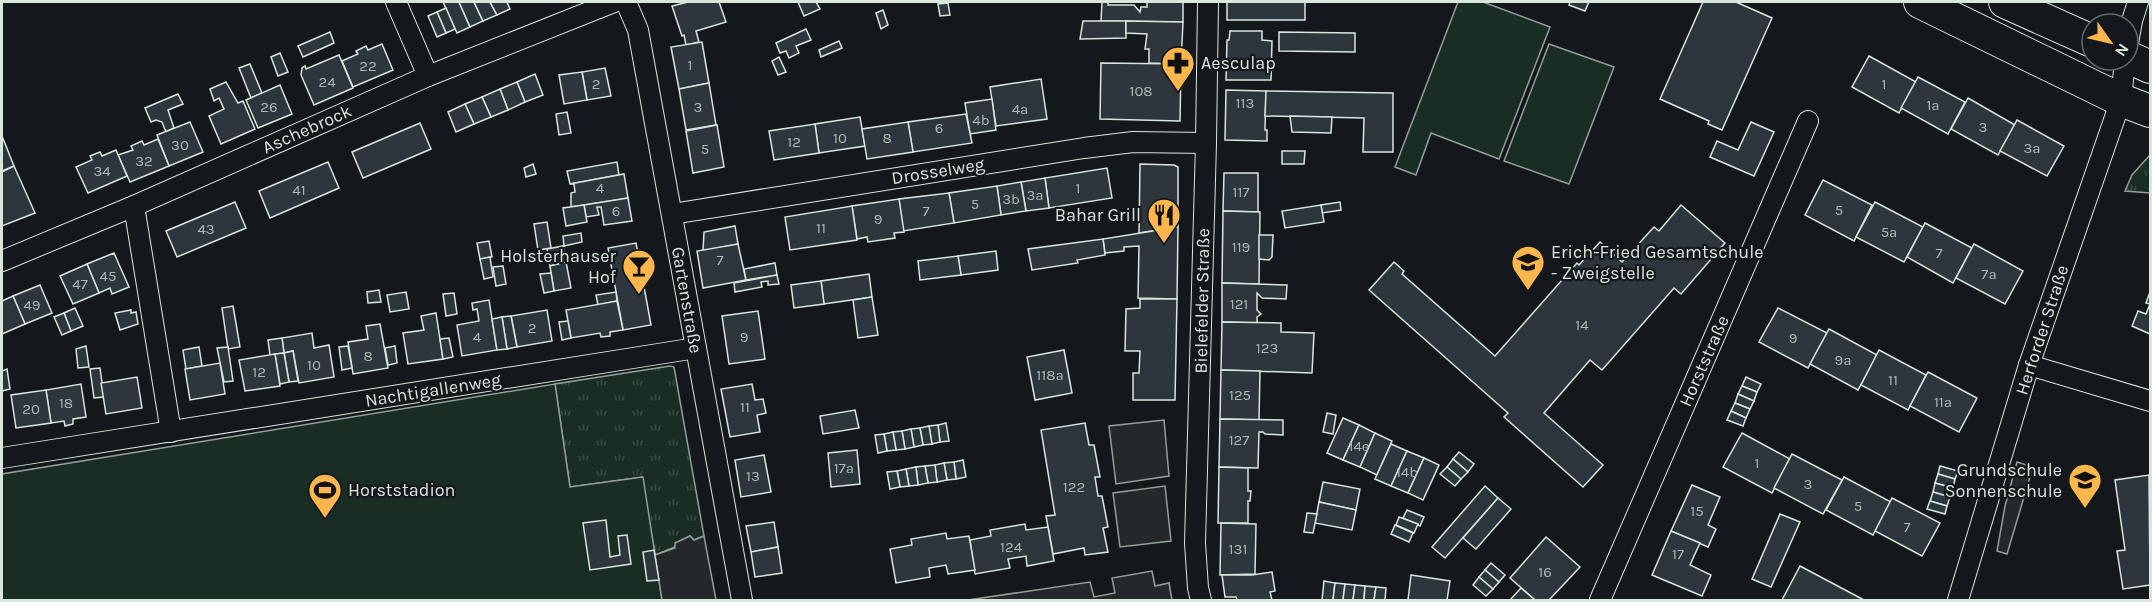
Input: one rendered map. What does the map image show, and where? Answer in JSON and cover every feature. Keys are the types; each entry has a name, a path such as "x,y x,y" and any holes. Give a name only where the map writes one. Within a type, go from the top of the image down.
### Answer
{"main road":[{"path":"1920,2 2121,100 2151,111"},
{"path":"2005,2 2080,36"}],"street":[{"path":"396,2 428,76"},
{"name":"Aschebrock","path":"2,261 134,206 428,76 614,2"},
{"name":"Gartenstraße","path":"626,2 638,30 742,600"},
{"name":"Bielefelder Straße","path":"1201,600 1195,543 1208,2"},
{"name":"Herforder Straße","path":"1958,600 2029,366 2121,100 2125,72"},
{"name":"Horststraße","path":"1600,600 1809,121"},
{"name":"Drosselweg","path":"672,214 1084,148 1133,142 1206,143"},
{"path":"134,206 171,432"},
{"name":"Nachtigallenweg","path":"2,458 696,348"},
{"path":"2029,366 2151,401"}],"green space":[{"path":"1458,2 1483,2 1550,27 1499,159 1431,133 1416,175 1395,167"},
{"path":"1549,44 1614,67 1569,184 1504,161"},
{"path":"2150,155 2150,193 2125,191 2132,175"},
{"path":"674,367 704,536 694,540 690,536 676,543 675,547 655,555 642,477 570,487 555,384"},
{"name":"Horststadion","path":"555,384 570,487 643,477 662,600 2,600 2,474"}],"shaded area":[{"path":"1164,420 1169,476 1116,484 1109,426"},
{"path":"2017,462 2033,467 2007,554 1997,551 2005,506"},
{"path":"1165,486 1171,541 1120,547 1113,493"},
{"path":"690,536 694,540 704,536 716,600 662,600 655,555 675,548 675,543"},
{"path":"1152,571 1155,586 1169,583 1172,600 968,600 1090,582 1094,597 1115,593 1112,578"}],"building":[{"path":"443,2 459,2 470,27 457,33"},
{"path":"459,2 474,2 483,21 470,27"},
{"path":"474,2 490,2 497,15 483,21"},
{"path":"490,2 507,2 510,9 497,15"},
{"path":"688,2 719,2 726,22 696,31 699,42 686,45 672,6"},
{"path":"798,2 816,2 820,9 804,16"},
{"path":"1102,2 1108,2 1108,5 1134,5 1140,12 1141,7 1147,7 1147,2 1183,2 1183,22 1101,21"},
{"path":"1227,2 1305,2 1305,20 1227,20"},
{"path":"1570,2 1589,2 1585,11 1569,5"},
{"path":"1703,2 1736,2 1772,18 1722,130 1708,124 1709,121 1660,99"},
{"path":"948,3 950,15 940,16 938,4"},
{"path":"446,8 455,29 446,33 437,12"},
{"path":"883,10 888,25 881,29 876,13"},
{"path":"437,12 446,33 437,37 428,16"},
{"path":"1083,21 1126,21 1126,38 1080,39"},
{"path":"1126,21 1183,22 1181,64 1149,63 1149,49 1145,49 1147,34 1126,33"},
{"path":"806,29 811,40 796,46 799,53 789,58 786,51 780,53 776,43"},
{"path":"1230,31 1262,31 1262,40 1272,41 1271,80 1226,80 1227,40 1229,40"},
{"path":"330,32 334,43 303,57 298,46"},
{"path":"1279,32 1355,33 1355,52 1279,51"},
{"path":"839,41 842,48 821,57 819,50"},
{"path":"702,42 709,83 679,89 671,47"},
{"path":"382,44 393,70 353,87 342,61 358,54 356,51 366,46 368,50"},
{"path":"280,53 288,72 278,76 271,57"},
{"path":"339,55 353,88 314,105 301,75 302,68 305,66 306,69"},
{"path":"1869,56 1916,82 1899,113 1852,87"},
{"path":"779,57 786,72 778,75 772,61"},
{"path":"1101,63 1181,64 1180,121 1100,119"},
{"path":"250,64 262,93 251,98 239,68"},
{"path":"605,68 611,96 587,100 582,72"},
{"path":"582,72 587,100 564,104 559,75"},
{"path":"535,74 543,95 525,102 517,82"},
{"path":"1918,77 1965,102 1948,134 1901,108"},
{"path":"1041,79 1047,119 996,126 990,87"},
{"path":"226,82 238,103 243,101 255,129 221,144 209,116 224,109 219,98 214,101 210,89"},
{"path":"517,82 525,102 508,110 500,89"},
{"path":"709,83 716,125 686,130 679,89"},
{"path":"280,85 292,114 258,128 246,100"},
{"path":"500,89 508,110 491,117 482,97"},
{"path":"1226,90 1266,91 1267,141 1225,140"},
{"path":"1266,91 1393,93 1393,152 1363,152 1364,118 1265,116"},
{"path":"178,94 183,104 168,110 174,128 166,132 162,122 156,120 151,122 145,108"},
{"path":"482,97 491,117 474,124 465,104"},
{"path":"1968,98 2015,125 1998,155 1951,129"},
{"path":"992,99 996,130 970,134 965,103"},
{"path":"465,104 474,124 456,132 448,112"},
{"path":"567,112 571,133 559,135 556,114"},
{"path":"966,114 972,143 913,152 908,122"},
{"path":"1290,116 1332,117 1331,133 1292,132"},
{"path":"860,117 865,146 819,153 815,124"},
{"path":"2017,120 2064,146 2047,176 2000,151"},
{"path":"190,122 203,152 169,166 157,135"},
{"path":"908,122 913,152 867,159 862,129"},
{"path":"1751,122 1774,132 1754,176 1710,157 1717,141 1738,150"},
{"path":"420,123 431,149 363,178 352,152"},
{"path":"815,124 819,153 774,160 769,131"},
{"path":"717,125 724,167 693,173 686,131"},
{"path":"2,136 14,166 2,171"},
{"path":"158,139 169,166 130,182 118,155 133,150 131,146 142,141 144,145"},
{"path":"116,150 127,176 88,193 76,167 92,160 90,156 100,152 102,156"},
{"path":"1282,151 1305,151 1304,164 1282,164"},
{"path":"328,162 339,188 270,218 259,191"},
{"path":"617,162 619,175 570,184 567,171"},
{"path":"533,164 536,174 526,177 524,168"},
{"path":"1140,164 1178,167 1178,227 1139,233"},
{"path":"14,166 35,213 2,226 2,172"},
{"path":"1107,168 1112,198 1049,208 1045,178"},
{"path":"1224,173 1258,173 1258,212 1223,211"},
{"path":"624,174 628,198 571,207 571,193 575,192 574,184 570,184"},
{"path":"1045,178 1049,208 1026,211 1021,182"},
{"path":"1823,180 1872,205 1854,241 1805,215"},
{"path":"1021,182 1026,211 1001,215 997,186"},
{"path":"997,186 1001,215 954,223 949,193"},
{"path":"949,193 954,223 903,231 899,199"},
{"path":"628,198 632,221 604,225 601,207 597,207 599,215 586,217 584,205"},
{"path":"899,199 904,232 894,233 895,238 868,242 867,237 857,239 852,206"},
{"path":"235,202 246,228 177,257 166,231"},
{"path":"1340,202 1341,210 1322,213 1321,205"},
{"path":"1875,202 1923,227 1904,262 1856,237"},
{"path":"584,205 587,222 566,226 563,208"},
{"path":"1321,205 1324,222 1285,228 1282,211"},
{"path":"1681,205 1725,243 1681,294 1674,288 1602,370 1590,360 1544,413 1603,465 1583,487 1504,417 1508,413 1369,290 1394,262 1404,271 1402,274 1495,356 1577,263 1579,265 1600,242 1622,262 1654,227 1659,231"},
{"path":"852,206 857,240 790,250 785,217"},
{"path":"1223,211 1260,212 1259,284 1222,283"},
{"path":"547,222 551,248 538,250 534,224"},
{"path":"1925,223 1972,248 1953,283 1907,257"},
{"path":"735,226 738,244 703,251 704,232"},
{"path":"1178,227 1177,299 1138,298 1139,246 1124,247 1124,251 1105,253 1103,239"},
{"path":"581,233 582,242 564,246 563,236"},
{"path":"1259,235 1273,235 1272,257 1269,260 1259,259"},
{"path":"1103,239 1105,255 1077,260 1078,263 1032,270 1028,249"},
{"path":"489,241 492,257 480,259 477,243"},
{"path":"636,243 651,325 623,330 608,248"},
{"path":"738,244 746,280 703,288 697,251"},
{"path":"1974,244 2023,271 2005,304 1956,278"},
{"path":"563,246 566,262 550,266 547,249"},
{"path":"996,251 998,270 961,275 958,256"},
{"path":"114,253 129,287 112,294 110,288 99,293 87,264"},
{"path":"958,256 961,275 920,280 918,261"},
{"path":"490,257 493,277 484,279 480,259"},
{"path":"566,262 571,288 554,291 550,266"},
{"path":"775,263 777,275 746,280 744,269"},
{"path":"87,264 99,293 73,304 60,276"},
{"path":"503,266 506,284 496,286 493,267"},
{"path":"551,273 554,291 544,293 540,274"},
{"path":"869,274 872,297 824,304 821,281"},
{"path":"777,275 779,284 768,285 768,281 761,282 762,287 735,292 734,283"},
{"path":"821,281 824,304 794,308 791,285"},
{"path":"1222,283 1287,285 1286,299 1262,298 1257,293 1257,310 1261,314 1257,317 1257,323 1222,322"},
{"path":"40,285 52,313 25,324 13,296"},
{"path":"379,290 381,302 368,303 367,292"},
{"path":"406,292 409,309 390,312 387,295"},
{"path":"616,292 617,301 598,305 596,295"},
{"path":"2150,292 2150,304 2146,303"},
{"path":"454,293 457,314 446,316 443,294"},
{"path":"13,296 25,324 2,334 2,301"},
{"path":"872,297 878,335 858,338 853,300"},
{"path":"1140,299 1177,299 1175,400 1133,400 1133,373 1139,373 1140,351 1125,351 1126,309 1140,308"},
{"path":"489,300 497,350 462,356 457,325 479,321 477,309 473,310 472,303"},
{"path":"617,301 623,330 610,332 610,336 601,337 600,333 571,338 566,310"},
{"path":"2150,304 2150,334 2132,326 2138,311 2146,314"},
{"path":"233,306 240,347 228,349 222,308"},
{"path":"75,308 83,326 71,331 64,313"},
{"path":"1778,308 1827,333 1808,368 1759,342"},
{"path":"131,310 131,313 136,312 138,324 120,330 115,313"},
{"path":"547,310 552,341 517,347 511,316"},
{"path":"758,311 765,359 729,364 722,316"},
{"path":"64,313 71,331 62,335 54,317"},
{"path":"436,313 443,359 408,364 403,333 424,330 421,316"},
{"path":"511,316 517,347 507,349 502,317"},
{"path":"502,317 507,349 497,350 492,319"},
{"path":"568,321 571,338 562,340 559,322"},
{"path":"1222,322 1281,323 1281,332 1314,333 1312,373 1221,370"},
{"path":"380,324 388,368 353,374 348,342 368,339 366,326"},
{"path":"1829,329 1877,355 1858,390 1810,364"},
{"path":"312,333 314,348 329,345 334,377 299,383 293,351 284,353 282,338"},
{"path":"282,338 284,353 270,355 268,340"},
{"path":"449,338 453,357 443,359 440,339"},
{"path":"86,346 89,367 78,368 76,349"},
{"path":"348,346 352,368 342,370 339,347"},
{"path":"395,346 397,363 388,365 385,348"},
{"path":"199,347 202,366 186,369 183,350"},
{"path":"228,347 233,381 224,382 217,348"},
{"path":"1064,350 1072,393 1035,400 1027,357"},
{"path":"1879,350 1926,375 1908,410 1861,385"},
{"path":"293,351 298,381 289,382 284,353"},
{"path":"284,353 289,382 280,384 275,354"},
{"path":"275,354 280,386 245,391 239,360"},
{"path":"220,363 225,394 190,400 185,369"},
{"path":"100,368 104,397 94,398 90,369"},
{"path":"7,369 10,389 2,391 2,371"},
{"path":"1221,370 1260,371 1259,420 1220,419"},
{"path":"1928,372 1977,398 1959,432 1910,406"},
{"path":"137,377 142,408 106,414 101,383"},
{"path":"1746,377 1761,384 1757,392 1742,386"},
{"path":"81,384 86,417 73,419 73,424 65,426 64,421 51,423 46,390"},
{"path":"752,384 755,400 763,399 766,413 757,415 760,432 730,437 721,389"},
{"path":"1742,386 1757,392 1754,401 1738,394"},
{"path":"46,390 51,423 16,428 11,395"},
{"path":"1738,394 1754,401 1750,409 1735,403"},
{"path":"1735,403 1750,409 1746,418 1731,411"},
{"path":"855,410 859,428 823,434 820,416"},
{"path":"1731,411 1746,418 1743,426 1727,420"},
{"path":"1327,413 1336,415 1333,434 1323,432"},
{"path":"1343,418 1359,425 1343,460 1327,453"},
{"path":"1220,419 1283,420 1283,435 1259,432 1258,468 1219,467"},
{"path":"946,423 949,441 940,442 938,425"},
{"path":"1085,423 1089,445 1094,445 1100,477 1095,477 1098,496 1102,496 1108,527 1103,528 1108,552 1085,555 1084,548 1053,554 1046,516 1055,515 1041,430"},
{"path":"938,425 940,442 932,444 929,426"},
{"path":"1359,425 1375,433 1360,467 1343,460"},
{"path":"929,426 932,444 923,445 920,428"},
{"path":"920,428 923,445 914,447 911,429"},
{"path":"911,429 914,447 905,449 902,431"},
{"path":"902,431 905,449 896,450 893,432"},
{"path":"893,432 896,450 887,451 884,434"},
{"path":"1375,433 1392,441 1377,475 1360,467"},
{"path":"1742,433 1790,459 1772,493 1723,467"},
{"path":"884,434 887,451 878,453 875,435"},
{"path":"1391,444 1407,451 1391,486 1375,479"},
{"path":"857,450 860,484 831,487 828,453"},
{"path":"1407,451 1424,458 1408,493 1391,486"},
{"path":"1459,452 1474,464 1468,472 1453,459"},
{"path":"1792,454 1842,480 1823,514 1774,488"},
{"path":"764,455 771,492 741,497 735,460"},
{"path":"1424,458 1439,465 1423,500 1408,493"},
{"path":"1453,459 1468,472 1461,479 1447,467"},
{"path":"963,460 966,477 956,479 954,462"},
{"path":"954,462 956,479 947,480 944,463"},
{"path":"944,463 947,480 937,482 935,465"},
{"path":"935,465 937,482 928,483 925,466"},
{"path":"925,466 928,483 918,485 916,467"},
{"path":"1940,466 1958,471 1955,479 1938,474"},
{"path":"916,467 918,485 909,486 906,469"},
{"path":"1219,467 1248,468 1248,491 1251,491 1250,501 1248,501 1248,523 1218,523"},
{"path":"1447,467 1461,479 1455,486 1440,474"},
{"path":"906,469 909,486 900,487 897,471"},
{"path":"897,471 900,487 890,489 887,472"},
{"path":"1938,474 1955,479 1953,488 1935,483"},
{"path":"2149,475 2150,585 2123,589 2117,551 2125,550 2115,480"},
{"path":"1844,477 1891,502 1873,535 1826,510"},
{"path":"1323,482 1360,489 1356,510 1319,502"},
{"path":"1935,483 1953,488 1950,497 1933,492"},
{"path":"1692,485 1720,497 1708,525 1716,529 1708,547 1671,531"},
{"path":"1485,486 1498,498 1445,558 1432,547"},
{"path":"1933,492 1950,497 1947,506 1930,501"},
{"path":"1498,498 1511,509 1476,549 1463,538"},
{"path":"1892,498 1940,523 1922,556 1875,531"},
{"path":"1930,501 1947,506 1945,514 1927,509"},
{"path":"1319,502 1356,510 1352,530 1315,523"},
{"path":"1407,510 1424,517 1420,526 1403,518"},
{"path":"1307,513 1317,514 1313,533 1304,532"},
{"path":"1780,514 1800,522 1771,587 1752,579"},
{"path":"1399,517 1418,524 1414,533 1396,525"},
{"path":"606,520 610,557 620,555 618,536 627,535 631,564 590,570 583,523"},
{"path":"774,522 778,547 751,552 746,526"},
{"path":"1221,523 1256,524 1255,574 1220,575"},
{"path":"1025,524 1026,530 1048,527 1054,561 1027,566 1026,556 1008,559 1010,568 975,574 970,540 991,536 990,530"},
{"path":"1395,525 1413,533 1409,542 1391,534"},
{"path":"1671,531 1700,543 1690,565 1711,575 1702,596 1652,575"},
{"path":"946,533 947,539 969,536 975,570 948,574 946,565 929,568 930,577 896,583 890,549 912,545 911,539"},
{"path":"1546,537 1580,567 1549,600 1535,600 1510,578"},
{"path":"778,547 782,573 755,577 751,552"},
{"path":"654,550 659,580 647,581 643,552"},
{"path":"1491,563 1505,575 1499,582 1485,570"},
{"path":"1800,566 1864,600 1782,600"},
{"path":"1485,570 1499,582 1493,589 1479,577"},
{"path":"1272,572 1275,591 1270,592 1272,600 1237,600 1236,597 1225,597 1222,575"},
{"path":"1411,575 1450,581 1447,600 1408,600"},
{"path":"1479,577 1493,589 1486,596 1473,585"},
{"path":"1324,581 1335,583 1333,600 1322,600"},
{"path":"1335,583 1345,584 1343,600 1333,600"},
{"path":"1345,584 1355,585 1353,600 1343,600"},
{"path":"1355,585 1365,586 1364,600 1353,600"},
{"path":"1365,586 1376,587 1374,600 1364,600"},
{"path":"1376,587 1386,588 1385,600 1374,600"},
{"path":"1521,588 1535,600 1510,600"}],"place":[{"name":"Aesculap","path":"1178,92"},
{"name":"Bahar Grill","path":"1164,244"},
{"name":"Erich-Fried Gesamtschule - Zweigstelle","path":"1528,291"},
{"name":"Holsterhauser Hof","path":"639,295"},
{"name":"Grundschule Sonnenschule","path":"2085,509"},
{"name":"Horststadion","path":"325,519"}]}
